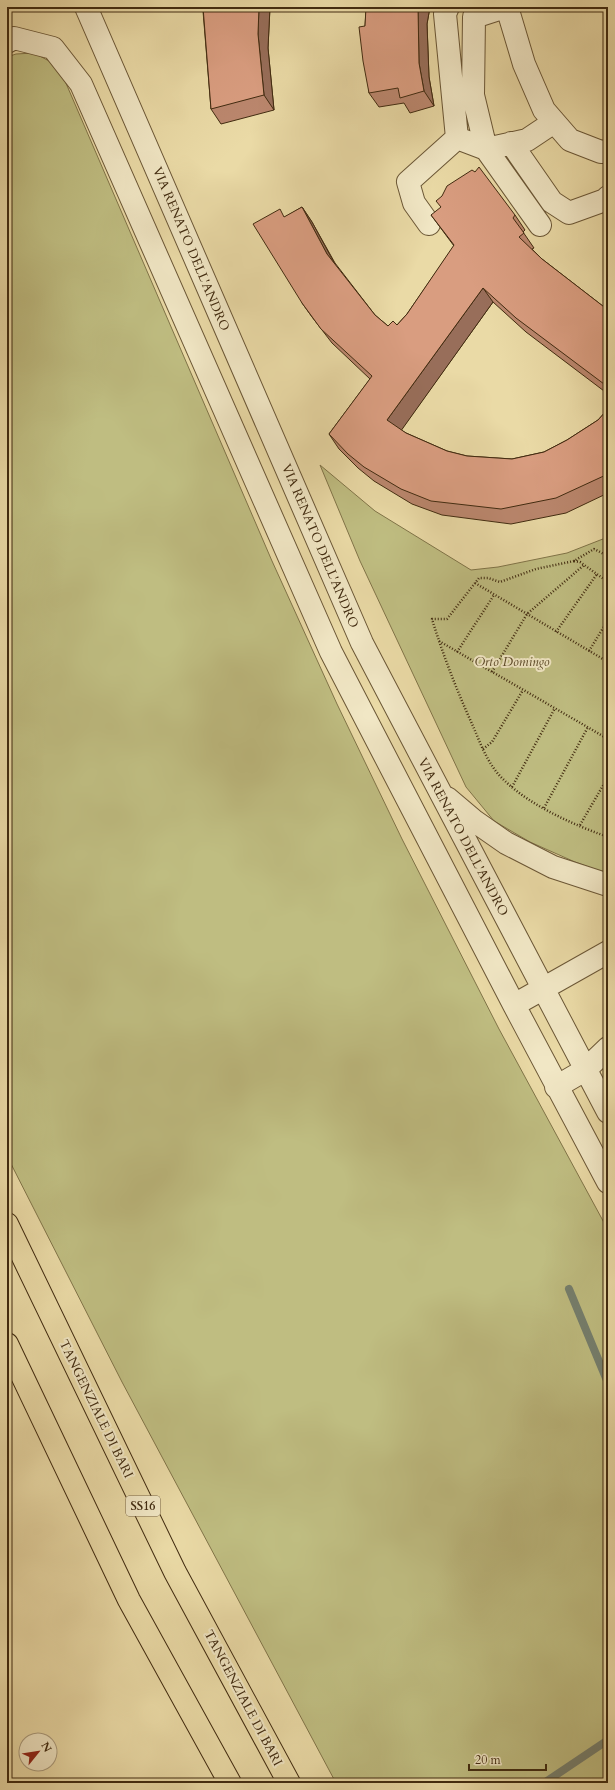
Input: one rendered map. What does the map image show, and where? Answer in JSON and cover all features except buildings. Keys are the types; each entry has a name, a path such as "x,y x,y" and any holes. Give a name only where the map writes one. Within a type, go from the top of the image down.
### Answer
{"highway":[{"name":"TANGENZIALE DI BARI","path":"7,1224 175,1572 289,1783"},
{"path":"7,1344 130,1600 230,1783"}],"street":[{"name":"VIA RENATO DELL'ANDRO","path":"86,7 362,643 608,1112"},
{"path":"448,7 446,14 457,138"},
{"path":"540,225 486,149 473,95 474,17 506,7 524,64 544,110 570,140 601,152 608,151"},
{"path":"7,42 14,38 53,48 81,84 331,652 556,1086 608,1182"},
{"path":"457,138 486,149 527,140 554,122"},
{"path":"429,224 414,203 408,182 457,138"},
{"path":"511,143 552,202 569,213 605,200 608,197"},
{"path":"438,790 473,820 506,843 553,867 608,885"},
{"path":"514,1005 608,952"},
{"path":"556,1086 586,1070 608,1048"}],"path":[{"path":"608,556 594,549 574,560 536,569 500,582 488,578 479,578 448,619 432,619 459,692 493,768 504,781 544,808 608,837"},
{"path":"574,560 580,562 608,582"},
{"path":"492,672 527,614 584,565"},
{"path":"556,632 597,574"},
{"path":"475,583 608,662"},
{"path":"458,652 494,595"},
{"path":"589,651 608,620"},
{"path":"439,641 608,739"},
{"path":"484,749 492,742 524,690"},
{"path":"512,787 555,708"},
{"path":"544,808 588,727"},
{"path":"580,825 608,777"}],"green space":[{"path":"34,53 51,62 62,74 272,561 337,704 402,839 499,1029 608,1230 608,1783 336,1783 122,1382 7,1156 7,57 16,54"},
{"name":"Orto Domingo","path":"320,465 375,511 471,570 498,567 567,553 608,537 608,874 575,862 530,842 494,821 466,787 360,561"}],"waterway":[{"path":"569,1289 608,1383"},
{"path":"544,1783 608,1740"}]}
